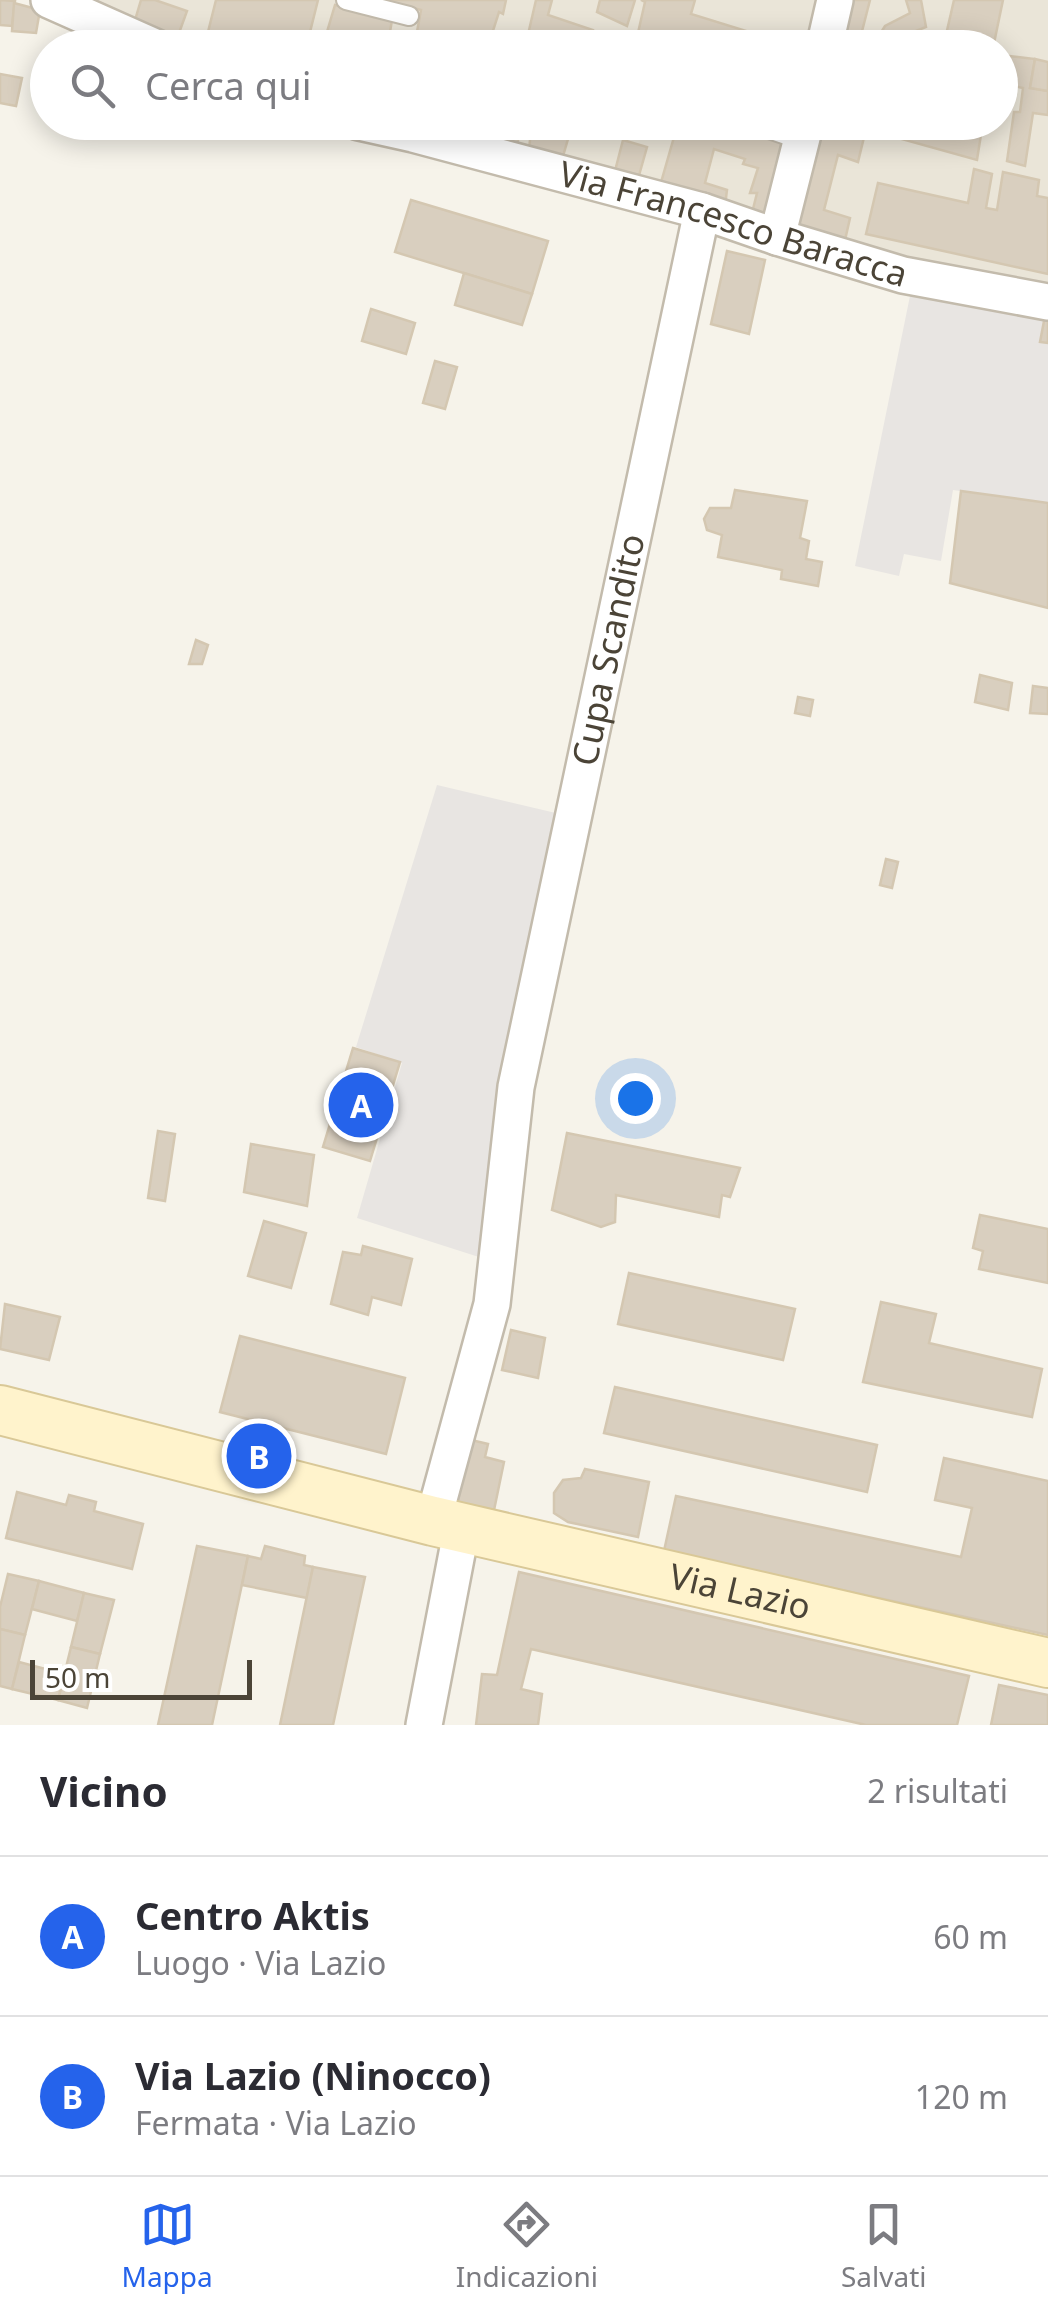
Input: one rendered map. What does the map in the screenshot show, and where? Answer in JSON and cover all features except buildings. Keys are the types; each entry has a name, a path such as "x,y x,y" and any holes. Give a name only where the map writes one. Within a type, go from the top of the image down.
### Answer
{"main road":[{"name":"Via Lazio","path":"0,1410 448,1524 1048,1662"}],"street":[{"path":"49,0 109,12 133,30"},
{"path":"828,30 835,0"},
{"name":"Via Francesco Baracca","path":"436,140 702,211 903,275 1048,302"},
{"path":"777,238 801,140"},
{"name":"Cupa Scandito","path":"448,1524 492,1304 516,1087 702,211"},
{"path":"424,1725 448,1524"}],"lane":[{"path":"346,0 409,16"}],"shaded area":[{"path":"63,0 1048,0 1048,289 843,251 453,140 1018,140 1018,30 136,30"},
{"path":"911,291 1045,316 1040,341 1048,343 1048,503 953,490 941,561 904,554 899,576 855,566"},
{"path":"437,785 560,814 482,1258 357,1218 402,1063 356,1047"}],"place":[{"name":"Centro Aktis","path":"361,1105"},
{"name":"Via Lazio (Ninocco)","path":"259,1456"}]}
